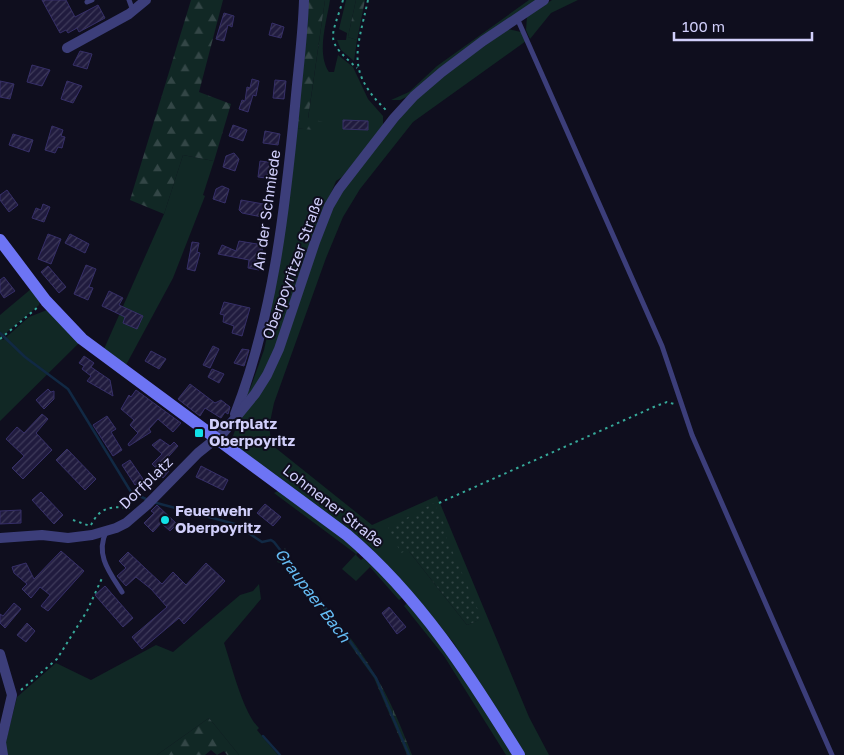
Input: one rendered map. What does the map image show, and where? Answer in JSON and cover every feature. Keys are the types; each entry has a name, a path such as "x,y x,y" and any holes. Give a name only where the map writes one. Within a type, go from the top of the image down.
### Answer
{"main road":[{"name":"Lohmener Straße","path":"0,240 46,301 82,339 347,535 381,565 453,651 519,755"}],"street":[{"path":"67,48 133,11 146,0"},
{"name":"An der Schmiede","path":"233,420 249,378 260,340 280,231 290,162 304,0"},
{"name":"Oberpoyritzer Straße","path":"215,439 255,394 267,375 279,349 329,206 339,190 394,118 442,72 544,0"},
{"name":"Dorfplatz","path":"0,538 42,535 68,538 92,535 126,523 215,439"},
{"path":"0,654 12,695 1,743 3,755"}],"lane":[{"path":"129,0 133,11"},
{"path":"517,18 662,346 681,405 832,755"},
{"path":"106,531 102,547 106,567 122,592"}],"path":[{"path":"343,0 332,40 334,48 358,68"},
{"path":"368,0 357,50 358,68 363,83 371,95 394,118"},
{"path":"1,338 41,305"},
{"path":"439,503 656,406 667,402 681,405"},
{"path":"92,535 91,526 96,515 112,506 147,504"},
{"path":"12,695 57,659 87,611 106,567"}],"green space":[{"path":"191,0 223,0 199,92 231,104 214,161 183,155 164,214 130,200"},
{"path":"307,0 325,0 308,118 323,122 322,131 295,128"},
{"path":"325,0 330,0 323,46 325,64 329,72 334,72 338,55 353,67 368,99 383,116 383,127 342,177 336,181 312,243 277,346 262,377 241,404 247,389 250,389 264,350 272,313 269,310 295,128 322,130 308,119"},
{"path":"346,0 356,0 348,37 357,40 354,61 341,50 337,40 346,40 347,33 339,29"},
{"path":"356,0 365,0 357,40 348,37"},
{"path":"529,0 540,0 409,96 400,100 391,100 409,92 437,66"},
{"path":"552,0 578,0 551,13 530,39 526,30 527,16"},
{"path":"508,29 521,32 526,41 413,122 360,189 343,217 326,258 274,403 269,427 272,445 372,525 437,496 529,717 549,755 524,755 453,642 393,572 235,447 231,441 240,417 258,395 326,220 342,190 414,101 443,75","holes":["408,550 481,619 467,625"]},
{"path":"183,155 214,161 203,195 205,196 173,278 126,365 104,349 164,214"},
{"path":"31,289 40,301 39,305 0,338 0,315"},
{"path":"47,310 79,343 0,421 0,338 3,340 29,317"},
{"path":"278,491 359,551 356,555 361,560 365,557 403,597 399,600 370,567 356,581 342,569 356,554 274,493"},
{"path":"434,503 446,528 444,532 482,619 467,625 408,550 401,553 388,528"},
{"path":"285,548 290,561 347,633 368,663 392,706 412,755 407,755 374,678 288,565 277,562"},
{"path":"259,584 261,599 224,643 238,688 248,712 259,728 257,730 278,755 239,755 209,718 157,755 6,755 6,741 17,697 56,663 91,680 156,645 173,652 240,595 253,591"},
{"path":"407,603 456,662 513,755 506,755 444,656 404,606"},
{"path":"209,718 239,755 227,755 224,751 217,755 211,750 205,755 157,755"}],"building":[{"path":"42,0 66,0 75,17 98,5 105,18 79,32 77,28 68,33 66,30 60,33"},
{"path":"224,13 234,16 232,27 228,25 224,41 216,39"},
{"path":"272,23 284,27 281,38 269,35"},
{"path":"80,51 92,54 87,69 73,65"},
{"path":"32,65 50,70 42,86 27,82"},
{"path":"252,79 259,81 256,96 253,95 248,112 239,109 242,100 245,101 247,87 250,88"},
{"path":"275,80 286,81 284,99 273,98"},
{"path":"0,81 14,84 10,99 0,97"},
{"path":"67,81 82,86 73,103 61,99"},
{"path":"343,120 368,121 368,130 343,129"},
{"path":"233,125 247,130 243,141 229,136"},
{"path":"52,126 63,130 61,136 65,137 62,148 58,147 55,153 45,150"},
{"path":"265,131 280,134 278,145 263,143"},
{"path":"13,134 33,140 29,152 9,145"},
{"path":"234,153 239,159 235,171 223,167 226,156"},
{"path":"260,161 276,163 274,179 258,177"},
{"path":"222,186 229,189 225,203 213,199 216,189"},
{"path":"7,190 18,205 9,212 0,200 0,195"},
{"path":"241,200 269,205 267,218 242,213 239,210"},
{"path":"43,204 50,207 44,222 32,218 36,208 41,210"},
{"path":"48,234 61,239 51,264 38,259"},
{"path":"70,234 89,244 85,253 65,243"},
{"path":"239,241 263,245 259,270 248,268 249,260 218,254 222,245 236,251"},
{"path":"192,242 199,243 197,252 200,253 195,271 187,269"},
{"path":"86,265 96,269 89,287 93,288 88,300 74,294"},
{"path":"48,266 66,287 59,293 41,272"},
{"path":"4,277 15,291 4,298 0,292 0,280"},
{"path":"109,291 123,298 119,305 143,316 137,329 123,323 125,317 102,306"},
{"path":"224,302 250,308 242,336 232,333 234,326 223,322 224,315 220,314"},
{"path":"213,346 219,349 210,368 203,365"},
{"path":"242,349 249,350 244,366 234,363"},
{"path":"151,351 166,359 159,369 145,361"},
{"path":"84,356 94,363 91,367 110,380 113,396 87,381 91,376 82,369 84,366 79,363"},
{"path":"212,369 224,374 219,383 208,377"},
{"path":"190,384 215,403 221,400 230,407 228,414 225,412 221,418 205,408 200,416 178,399"},
{"path":"48,389 51,392 54,391 54,399 44,409 36,400"},
{"path":"136,390 181,423 173,432 158,419 149,429 151,432 129,446 128,444 138,433 130,425 134,420 121,409 129,395 131,397"},
{"path":"42,414 48,419 36,433 52,450 23,479 12,468 24,456 6,439 17,427 24,433"},
{"path":"107,416 116,429 111,432 122,450 113,456 93,425"},
{"path":"160,439 170,446 174,442 178,446 162,464 169,471 163,478 154,470 156,468 152,464 162,454 152,445"},
{"path":"67,449 96,479 85,490 56,460"},
{"path":"130,460 143,479 135,485 122,465"},
{"path":"201,466 228,480 223,490 196,477"},
{"path":"41,492 63,515 54,524 32,500"},
{"path":"265,504 281,517 273,526 257,513"},
{"path":"157,505 177,524 170,531 161,523 153,532 144,523 154,513 151,511"},
{"path":"21,510 21,523 0,524 0,511"},
{"path":"61,551 84,571 48,611 41,606 50,595 40,587 31,598 22,589 27,584 14,573 12,567 26,563 34,579"},
{"path":"128,552 162,584 173,572 186,585 206,563 225,581 184,624 179,618 142,649 132,637 167,607 151,589 136,577 126,586 117,576 126,568 119,561"},
{"path":"105,586 133,618 123,627 95,595"},
{"path":"14,603 21,609 5,628 0,623 0,614 3,616"},
{"path":"389,607 406,627 397,634 382,613"},
{"path":"27,623 35,631 26,642 17,635"}],"waterway":[{"name":"Graupaer Bach","path":"0,333 25,357 68,389 131,492 148,500"},
{"name":"Graupaer Bach","path":"153,502 235,524 262,542 271,540 274,542 337,623 376,678 409,755"},
{"path":"263,736 280,755"}],"place":[{"name":"Dorfplatz Oberpoyritz","path":"199,433"},
{"name":"Feuerwehr Oberpoyritz","path":"165,520"}]}
